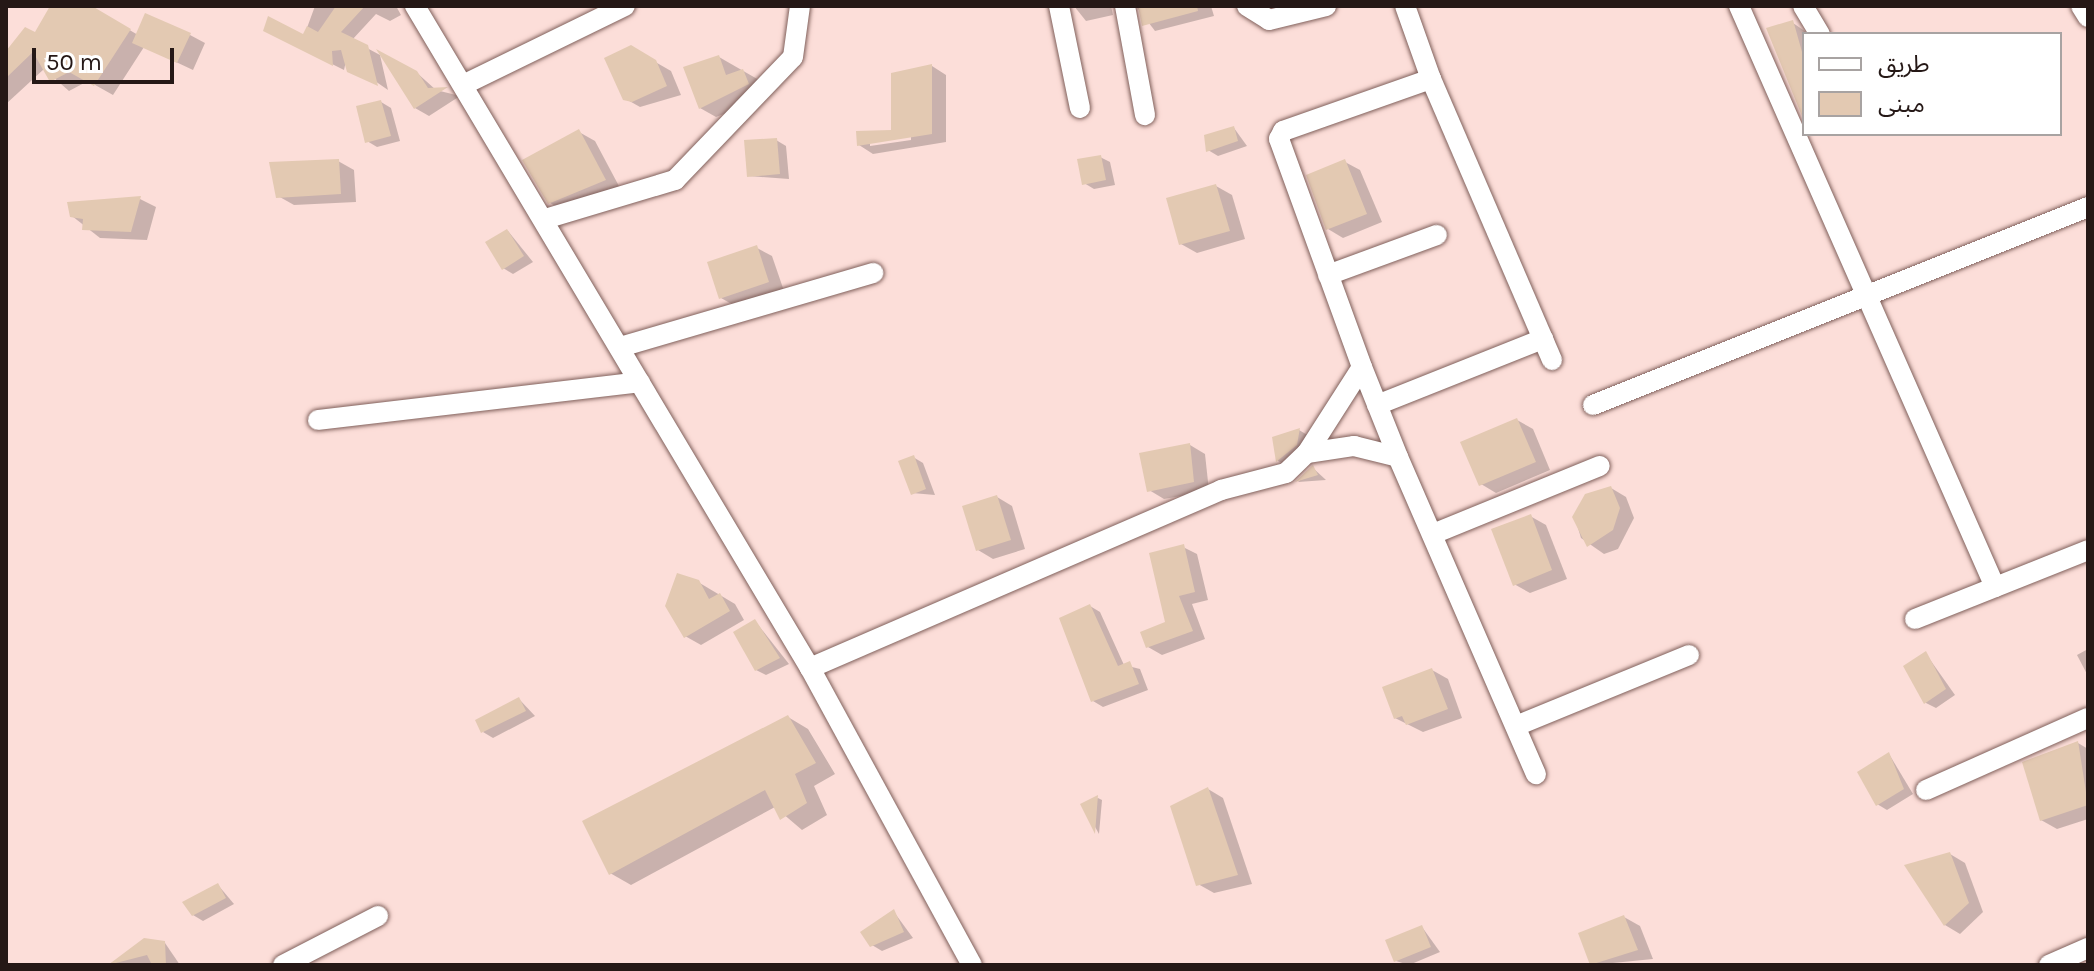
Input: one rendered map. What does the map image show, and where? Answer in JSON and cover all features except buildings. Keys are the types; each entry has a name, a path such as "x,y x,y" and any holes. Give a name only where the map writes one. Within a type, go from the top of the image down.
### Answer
{"street":[{"path":"415,6 545,219 810,668 972,965"},
{"path":"463,85 600,12 625,6"},
{"path":"545,219 675,180 793,57 800,6"},
{"path":"1059,6 1080,108"},
{"path":"1125,6 1145,115"},
{"path":"1247,6 1269,20 1326,6"},
{"path":"1405,6 1431,79 1552,360"},
{"path":"1739,6 1865,298 1995,587"},
{"path":"1803,6 1819,32"},
{"path":"2081,6 2088,17"},
{"path":"1431,79 1283,131 1278,147 1398,457 1536,774"},
{"path":"1593,405 2088,207"},
{"path":"1328,275 1437,235"},
{"path":"620,347 873,273"},
{"path":"1377,405 1543,339"},
{"path":"810,668 1221,490 1286,473 1307,453 1362,367"},
{"path":"318,420 640,382"},
{"path":"1307,453 1354,446 1398,457"},
{"path":"1433,534 1600,466"},
{"path":"1915,619 2088,550"},
{"path":"1516,726 1689,655"},
{"path":"1926,790 2088,718"},
{"path":"283,965 378,916"},
{"path":"2049,965 2088,948"}]}
